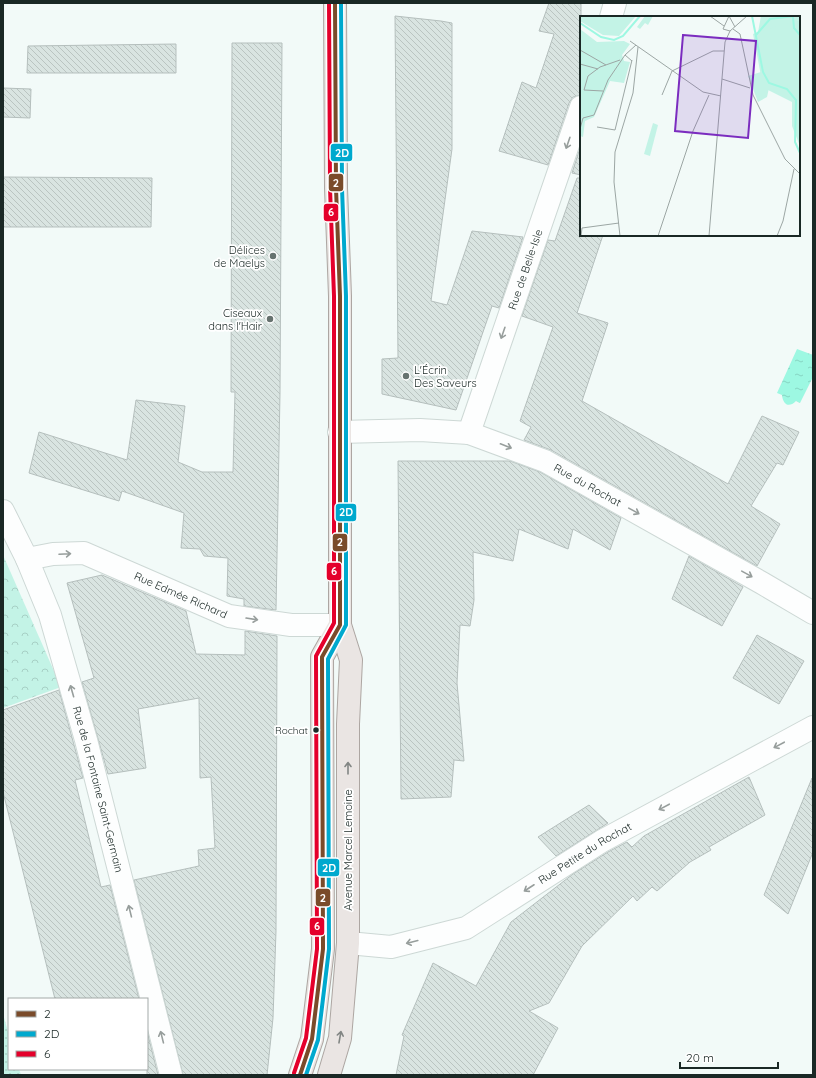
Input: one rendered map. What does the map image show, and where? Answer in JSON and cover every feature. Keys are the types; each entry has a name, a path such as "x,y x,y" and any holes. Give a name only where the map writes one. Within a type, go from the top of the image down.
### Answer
{"main road":[{"name":"Avenue Marcel Lemoine","path":"329,1075 340,1038 348,943 348,724 351,660 340,624 340,296 336,188 335,3"},
{"name":"Avenue Marcel Lemoine","path":"300,1075 312,1039 323,949 322,657 340,624"}],"street":[{"path":"611,16 615,3"},
{"name":"Rue de Belle-Isle","path":"469,432 580,110"},
{"name":"Rue du Rochat","path":"339,432 420,430 469,432 545,461 813,613"},
{"name":"Rue de la Fontaine Saint-Germain","path":"3,511 27,559 50,615 86,740 171,1075"},
{"name":"Rue Edmée Richard","path":"27,559 52,554 84,553 229,616 291,625 340,624"},
{"name":"Rue Petite du Rochat","path":"348,943 391,947 466,928 602,841 813,727"}],"green space":[{"path":"3,555 61,687 3,708"},
{"path":"3,1014 8,1032 8,1070 19,1070 21,1075 3,1075"}],"water":[{"path":"797,349 813,355 813,377 800,403 796,401 789,405 785,403 782,395 777,393"}],"building":[{"path":"549,3 581,3 580,95 573,97 569,103 548,165 499,151 522,82 536,88 554,34 539,31"},
{"path":"395,16 452,23 452,149 431,301 447,305 472,231 523,237 499,308 492,306 456,410 382,394 382,359 398,358"},
{"path":"232,43 282,43 280,393 276,610 244,606 244,599 227,596 228,558 204,556 200,549 181,548 184,513 122,491 119,501 29,473 39,432 127,460 136,400 185,406 178,462 202,472 233,472 235,392 231,392"},
{"path":"176,44 176,73 27,73 28,46"},
{"path":"3,88 31,89 30,118 3,117"},
{"path":"580,148 580,175 572,173"},
{"path":"3,177 152,178 151,227 3,227"},
{"path":"577,178 580,178 580,236 603,236 577,313 608,323 582,401 728,484 762,416 799,432 783,465 777,463 751,506 780,524 757,566 551,450 524,440 531,427 520,421 553,327 522,316 548,240 555,241"},
{"path":"398,461 510,461 540,472 621,518 610,550 573,529 568,549 519,529 513,561 473,552 474,600 470,626 460,625 457,683 464,761 454,760 451,797 401,799"},
{"path":"689,556 743,587 722,626 672,599"},
{"path":"102,575 186,611 196,654 245,655 245,631 277,636 276,931 273,1018 267,1075 183,1075 134,880 199,866 198,850 215,848 211,777 200,778 199,698 138,709 146,768 108,774 82,682 94,678 67,583"},
{"path":"757,635 804,661 779,704 733,678"},
{"path":"59,690 83,778 75,780 101,887 110,885 139,998 55,998 3,792 3,710"},
{"path":"749,777 765,815 709,847 711,850 690,862 657,891 652,887 637,901 633,896 582,946 549,1003 529,1011 558,1028 533,1075 396,1075 404,1036 402,1035 433,963 476,986 511,922 573,874 627,842 632,847 644,836"},
{"path":"812,778 813,852 788,914 764,895"},
{"path":"589,805 608,823 556,856 538,837"},
{"path":"148,1035 158,1075 147,1075 148,1070"}],"transit line":[{"name":"6","path":"294,1073 306,1038 317,949 316,656 334,623 334,296 330,188 329,3"},
{"name":"2","path":"300,1075 312,1039 323,949 322,657 340,625 340,296 336,188 335,3"},
{"name":"2D","path":"306,1075 318,1040 329,949 328,659 346,625 346,296 342,188 341,3"}],"place":[{"name":"Délices de Maelys","path":"273,256"},
{"name":"Ciseaux dans l'Hair","path":"270,319"},
{"name":"L'Écrin Des Saveurs","path":"406,376"},
{"name":"Rochat","path":"316,730"}]}
